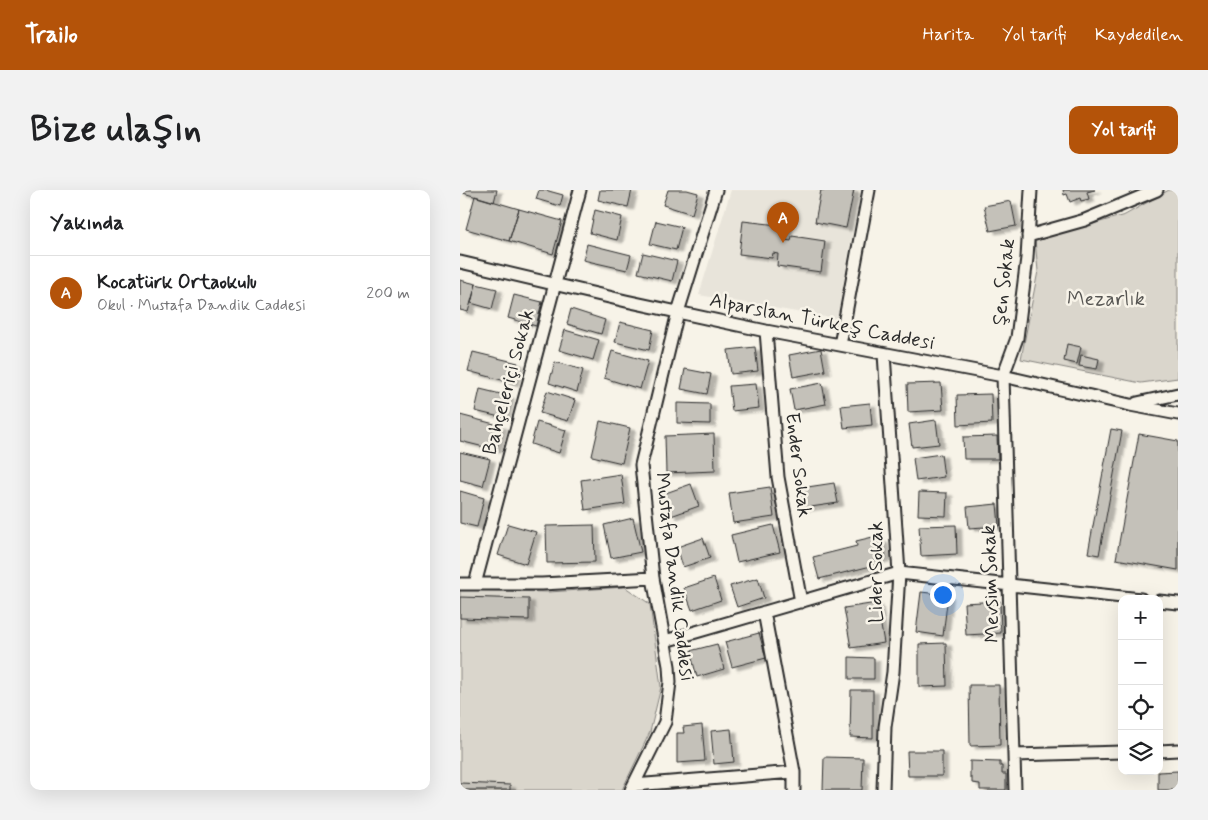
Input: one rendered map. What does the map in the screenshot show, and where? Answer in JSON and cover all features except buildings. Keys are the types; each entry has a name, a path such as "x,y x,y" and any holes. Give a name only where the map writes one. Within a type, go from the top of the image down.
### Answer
{"street":[{"name":"Bahçeleriçi Sokak","path":"475,584 580,190"},
{"name":"Mustafa Dandik Caddesi","path":"632,787 665,722 670,682 665,641 653,578 641,465 678,312 716,190"},
{"path":"840,345 869,190"},
{"name":"Şen Sokak","path":"1003,376 1017,338 1031,190"},
{"path":"1028,236 1085,220 1113,210 1157,190"},
{"name":"Alparslan Türkeş Caddesi","path":"460,262 766,331 1003,376 1178,414"},
{"name":"Ender Sokak","path":"766,331 778,477 801,602"},
{"name":"Lider Sokak","path":"883,790 884,746 892,672 898,573 884,354"},
{"name":"Mevsim Sokak","path":"1003,376 1015,790"},
{"path":"1130,405 1178,394"},
{"path":"665,641 898,573 1118,596"},
{"path":"460,584 542,584 653,578"},
{"path":"1163,601 1178,603"},
{"path":"764,612 794,772 794,790"},
{"path":"1163,751 1178,750"},
{"path":"1014,755 1118,752"},
{"path":"632,787 794,772"}],"shaded area":[{"path":"731,190 860,190 837,319 699,295"}],"green space":[{"name":"Mezarlık","path":"1169,190 1178,190 1178,378 1141,383 1021,359 1038,271 1035,240 1125,215"},
{"path":"625,587 650,604 661,687 650,732 622,790 460,790 460,590 549,592"}],"place":[{"name":"Kocatürk Ortaokulu","path":"783,243"}]}
